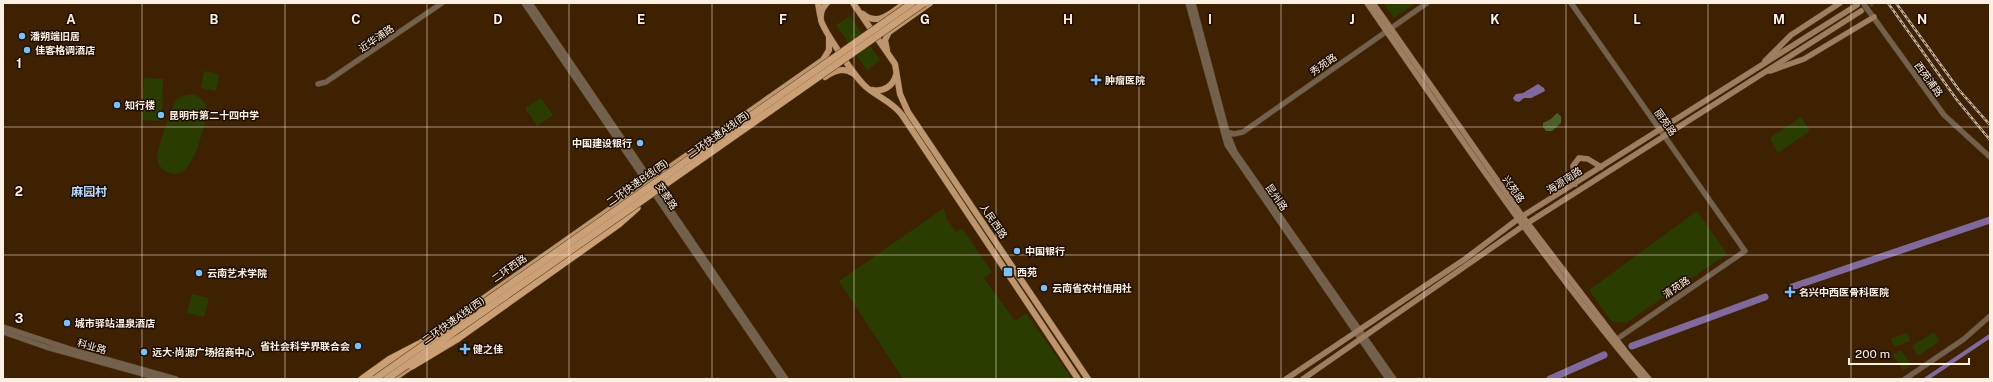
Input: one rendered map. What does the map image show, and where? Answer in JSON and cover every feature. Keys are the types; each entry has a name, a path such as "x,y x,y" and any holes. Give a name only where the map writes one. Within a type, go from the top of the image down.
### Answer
{"highway":[{"name":"二环快速B线(西)","path":"375,379 912,3"},
{"name":"二环快速A线(西)","path":"388,379 924,3"},
{"path":"388,379 444,347 602,237 637,208"},
{"path":"362,379 386,362 417,345"}],"main road":[{"name":"人民西路","path":"818,3 821,20 825,29 861,82 867,88 888,101 902,115 1078,379"},
{"path":"821,20 822,12 827,3"},
{"path":"892,60 886,46 886,38 891,30 930,3"},
{"name":"兴苑路","path":"1367,3 1388,29 1526,225 1616,347 1643,379"},
{"name":"兴苑路","path":"1373,3 1388,29"},
{"path":"1757,68 1791,35 1840,3"},
{"name":"海源南路","path":"1286,379 1465,259 1521,218 1860,4"},
{"path":"855,5 866,17 876,20 883,18 903,5"},
{"name":"人民西路","path":"855,5 892,60 896,69 900,94 910,116 1088,379"},
{"path":"903,5 898,12 899,17 908,19"},
{"name":"海源南路","path":"1303,379 1526,225 1861,11"},
{"path":"1761,74 1804,59 1874,17"},
{"path":"649,183 823,60 828,55 830,44 825,29"},
{"path":"393,379 637,208 656,192 831,72 840,69 851,72 861,82"},
{"path":"867,88 875,90 886,88 894,80 896,69"},
{"path":"796,79 800,78 805,81 807,86 804,91"},
{"path":"1574,184 1573,166 1579,158 1588,159 1601,167"},
{"path":"649,183 666,179 656,192"},
{"name":"二环西路","path":"368,379 649,183"},
{"name":"兴苑路","path":"1526,225 1649,379"}],"street":[{"name":"近华浦路","path":"318,84 326,82 442,3"},
{"name":"茭菱路","path":"524,3 786,379"},
{"name":"茭菱路","path":"530,3 649,183"},
{"name":"昆州路","path":"1188,3 1227,145 1357,331 1394,379"},
{"name":"昆州路","path":"1193,3 1227,132 1236,152 1357,331"},
{"name":"秀苑路","path":"1227,132 1234,134 1243,132 1427,3"},
{"name":"丽苑路","path":"1571,3 1745,251"},
{"name":"西苑浦路","path":"1860,4 1874,17 1944,115 1990,156"},
{"name":"茭菱路","path":"656,192 781,379"},
{"name":"清苑路","path":"1617,339 1745,251"},
{"path":"1905,379 1964,339 1990,316"},
{"name":"科业路","path":"3,327 73,350 176,379"},
{"name":"科业路","path":"3,332 46,347 161,379"},
{"name":"昆州路","path":"1363,338 1388,379"}],"green space":[{"path":"1383,3 1416,3 1394,18"},
{"path":"850,16 880,60 867,70 836,25"},
{"path":"204,71 219,74 216,91 201,88"},
{"path":"144,78 163,79 162,121 142,120"},
{"path":"192,94 199,97 204,102 207,109 207,117 202,134 189,165 183,171 176,174 167,172 160,166 157,158 162,137 177,99"},
{"path":"541,98 553,115 537,126 525,108"},
{"path":"1557,113 1561,116 1561,123 1552,131 1546,131 1543,127 1543,123 1551,119"},
{"path":"1801,117 1810,131 1778,153 1770,138"},
{"path":"944,208 946,218 956,232 962,228 992,272 984,278 1015,321 1026,313 1072,379 903,379 839,281"},
{"path":"1697,211 1727,254 1626,323 1611,321 1589,290"},
{"path":"192,294 209,298 204,317 187,313"},
{"path":"1934,332 1940,341 1918,356 1912,346"},
{"path":"1907,333 1910,341 1894,347 1891,338"},
{"path":"1901,350 1911,365 1903,370 1893,355"}],"shaded area":[{"path":"1538,84 1544,88 1545,91 1531,98 1524,98 1519,102 1515,101 1513,98 1516,94 1523,93"}],"waterway":[{"path":"1792,287 1990,220"},
{"path":"1632,346 1765,297"},
{"path":"1926,379 1990,336"},
{"path":"1550,379 1604,355"}],"tunnel":[{"path":"1863,10 1872,3"}],"railway":[{"path":"1888,3 1957,100 1990,140"},
{"path":"1896,3 1959,90 1990,125"}],"place":[{"name":"潘朔端旧居","path":"22,36"},
{"name":"佳客格调酒店","path":"27,50"},
{"name":"肿瘤医院","path":"1096,80"},
{"name":"知行楼","path":"117,105"},
{"name":"昆明市第二十四中学","path":"161,115"},
{"name":"中国建设银行","path":"640,143"},
{"name":"中国银行","path":"1017,251"},
{"name":"西苑","path":"1008,272"},
{"name":"云南艺术学院","path":"199,273"},
{"name":"云南省农村信用社","path":"1044,288"},
{"name":"名兴中西医骨科医院","path":"1790,292"},
{"name":"城市驿站温泉酒店","path":"67,323"},
{"name":"省社会科学界联合会","path":"358,346"},
{"name":"健之佳","path":"465,349"},
{"name":"远大·尚源广场招商中心","path":"144,352"}],"district":[{"name":"麻园村","path":"89,192"}]}
